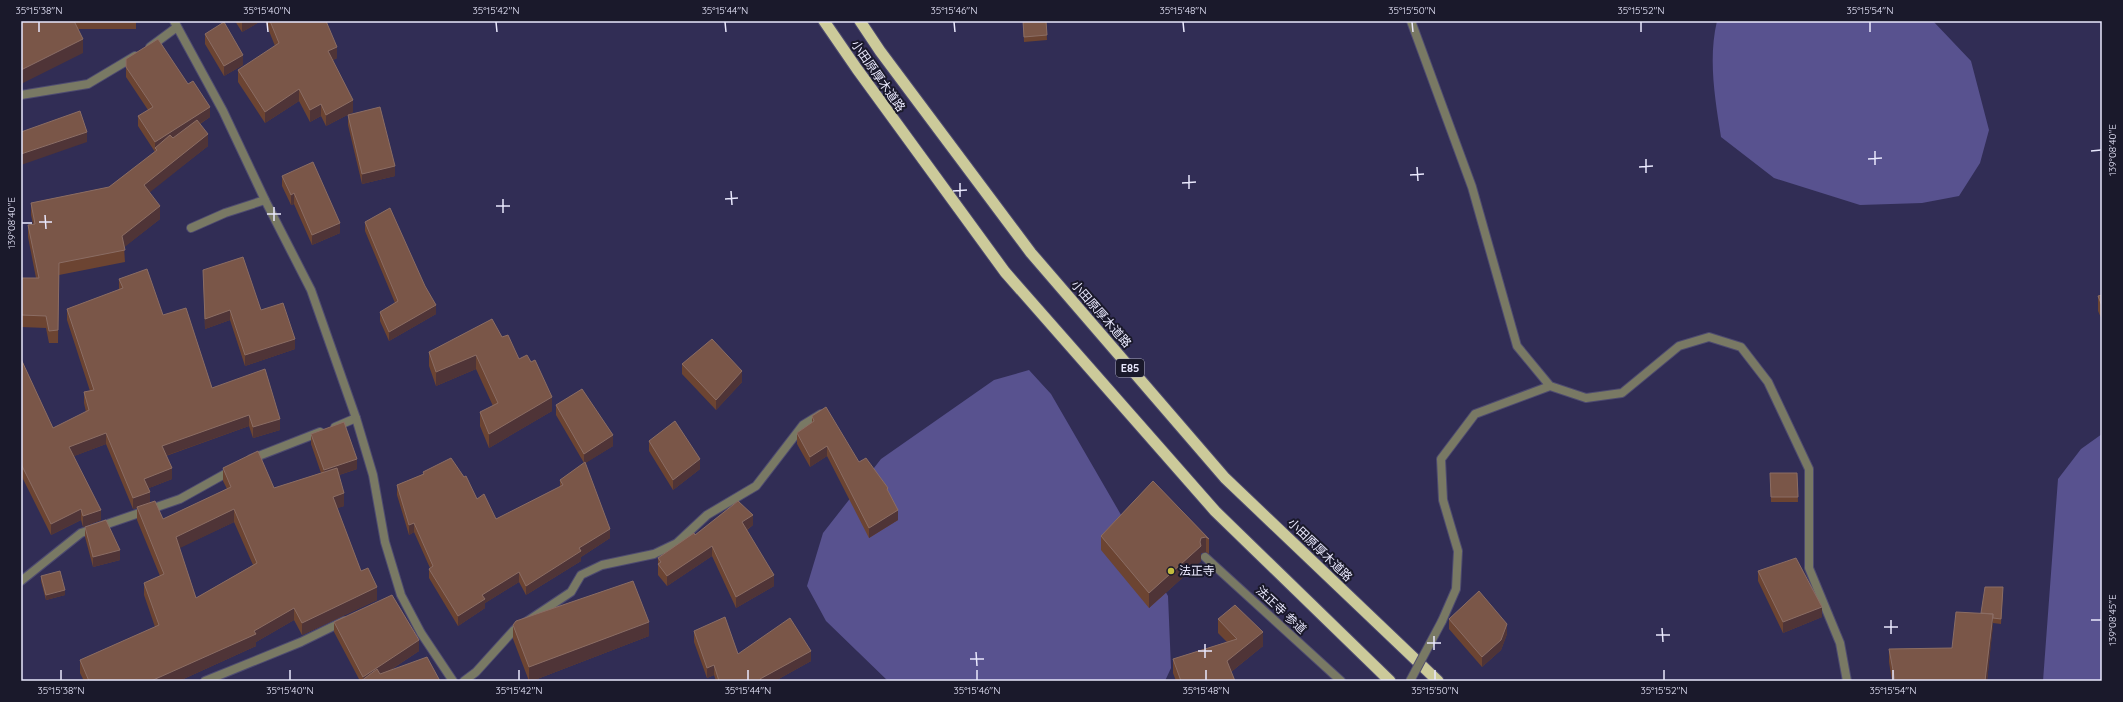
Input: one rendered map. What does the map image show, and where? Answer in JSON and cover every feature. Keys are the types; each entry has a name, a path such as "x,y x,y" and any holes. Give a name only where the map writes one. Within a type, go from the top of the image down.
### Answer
{"highway":[{"name":"小田原厚木道路","path":"824,21 861,75 1005,272 1215,511 1390,681"},
{"name":"小田原厚木道路","path":"860,21 880,51 1031,252 1225,478 1438,681"}],"street":[{"path":"1411,21 1472,187 1517,346 1550,386 1586,398 1622,393 1679,346 1709,337 1741,347 1768,382 1809,469 1809,568 1840,643 1847,681"},
{"path":"21,95 88,84 153,46 175,24 223,111 265,200 311,290 356,418 373,475 385,542 397,596 453,681"},
{"path":"191,228 225,213 265,200"},
{"path":"1410,681 1442,621 1456,589 1458,551 1443,500 1442,459 1475,414 1550,386"},
{"path":"464,681 476,672 514,630 571,592 581,575 602,565 654,554 677,543 707,515 756,486 803,425 822,414"},
{"path":"21,581 81,533 180,499 248,460 356,418"},
{"name":"法正寺 参道","path":"1206,557 1341,681"},
{"path":"205,681 301,642 351,618"}],"shaded area":[{"path":"1717,21 1933,21 1971,61 1989,130 1980,163 1959,196 1922,203 1860,205 1774,178 1721,137 1713,79 1714,35"},
{"path":"1029,370 1051,394 1168,596 1171,668 1165,681 888,681 826,621 807,586 823,533 881,459 994,380"},
{"path":"2102,434 2102,681 2043,681 2058,479 2081,449"}],"building":[{"path":"21,21 74,21 83,39 21,70"},
{"path":"270,21 326,21 337,47 328,51 353,100 326,115 321,104 310,110 299,89 265,112 238,70 279,43"},
{"path":"1023,21 1046,21 1047,35 1024,37"},
{"path":"224,22 243,55 224,66 205,34"},
{"path":"158,39 188,84 193,81 210,107 155,142 138,116 153,107 126,67 126,59"},
{"path":"380,107 395,166 362,174 348,115"},
{"path":"80,111 87,132 21,154 21,132"},
{"path":"197,120 208,134 144,185 160,206 122,236 125,250 59,263 58,330 49,331 46,316 21,315 21,278 39,278 28,225 35,224 31,203 109,187 157,150 155,148 170,135 173,138"},
{"path":"313,162 340,223 312,235 294,193 291,195 282,176"},
{"path":"390,208 425,286 436,305 389,332 380,312 398,301 365,222"},
{"path":"243,257 261,310 283,303 295,339 245,355 230,310 205,319 203,270"},
{"path":"147,269 163,315 186,308 212,388 265,369 280,419 253,427 249,415 162,446 172,468 144,479 150,492 133,498 106,433 69,447 101,510 83,516 81,509 51,524 21,464 21,359 53,428 89,410 84,392 94,390 67,309 123,288 119,279"},
{"path":"2102,295 2102,306 2098,296"},
{"path":"492,319 502,337 508,335 519,359 527,355 531,362 535,360 552,397 489,434 480,412 498,403 476,355 436,372 429,352"},
{"path":"712,339 742,371 716,400 682,364"},
{"path":"582,389 613,435 584,454 556,405"},
{"path":"826,407 859,462 866,458 888,488 887,489 898,510 869,528 827,446 810,457 797,433 814,421 812,416"},
{"path":"675,421 700,459 673,480 649,441"},
{"path":"344,422 357,459 324,470 311,434"},
{"path":"258,451 274,488 337,468 344,493 333,497 361,571 368,568 377,587 302,623 294,608 254,631 256,634 151,681 89,681 80,660 159,625 144,583 164,574 137,507 155,501 163,519 231,487 223,468","holes":["234,509 257,563 196,598 176,537"]},
{"path":"451,458 464,477 466,476 477,499 484,494 496,519 563,485 560,480 585,462 610,529 579,548 581,551 526,586 519,572 482,595 485,599 458,616 429,569 433,566 414,523 409,525 397,485 424,474 423,472"},
{"path":"1770,473 1797,473 1798,497 1771,497"},
{"name":"法正寺","path":"1153,481 1209,539 1206,537 1201,538 1201,546 1149,593 1101,536"},
{"path":"738,501 753,515 742,522 774,575 736,597 712,546 667,576 658,564 661,562 658,558 694,533 695,535"},
{"path":"106,520 120,550 93,557 85,527"},
{"path":"1796,558 1822,607 1783,622 1758,571"},
{"path":"60,571 65,590 46,595 41,576"},
{"path":"633,581 649,622 529,667 513,625 516,621"},
{"path":"1985,587 2003,587 2001,619 1993,618 1993,614 1981,613"},
{"path":"1479,591 1507,624 1501,640 1482,657 1449,619"},
{"path":"392,595 419,640 363,677 334,622"},
{"path":"1235,605 1263,632 1227,661 1235,681 1181,681 1173,659 1237,639 1218,619"},
{"path":"1956,612 1993,614 1985,681 1895,681 1889,649 1952,648"},
{"path":"725,617 738,654 790,618 811,651 760,679 761,681 719,681 714,665 707,668 694,631"},
{"path":"427,657 440,681 361,681 377,669 380,674"}],"place":[{"name":"法正寺","path":"1171,571"}]}
